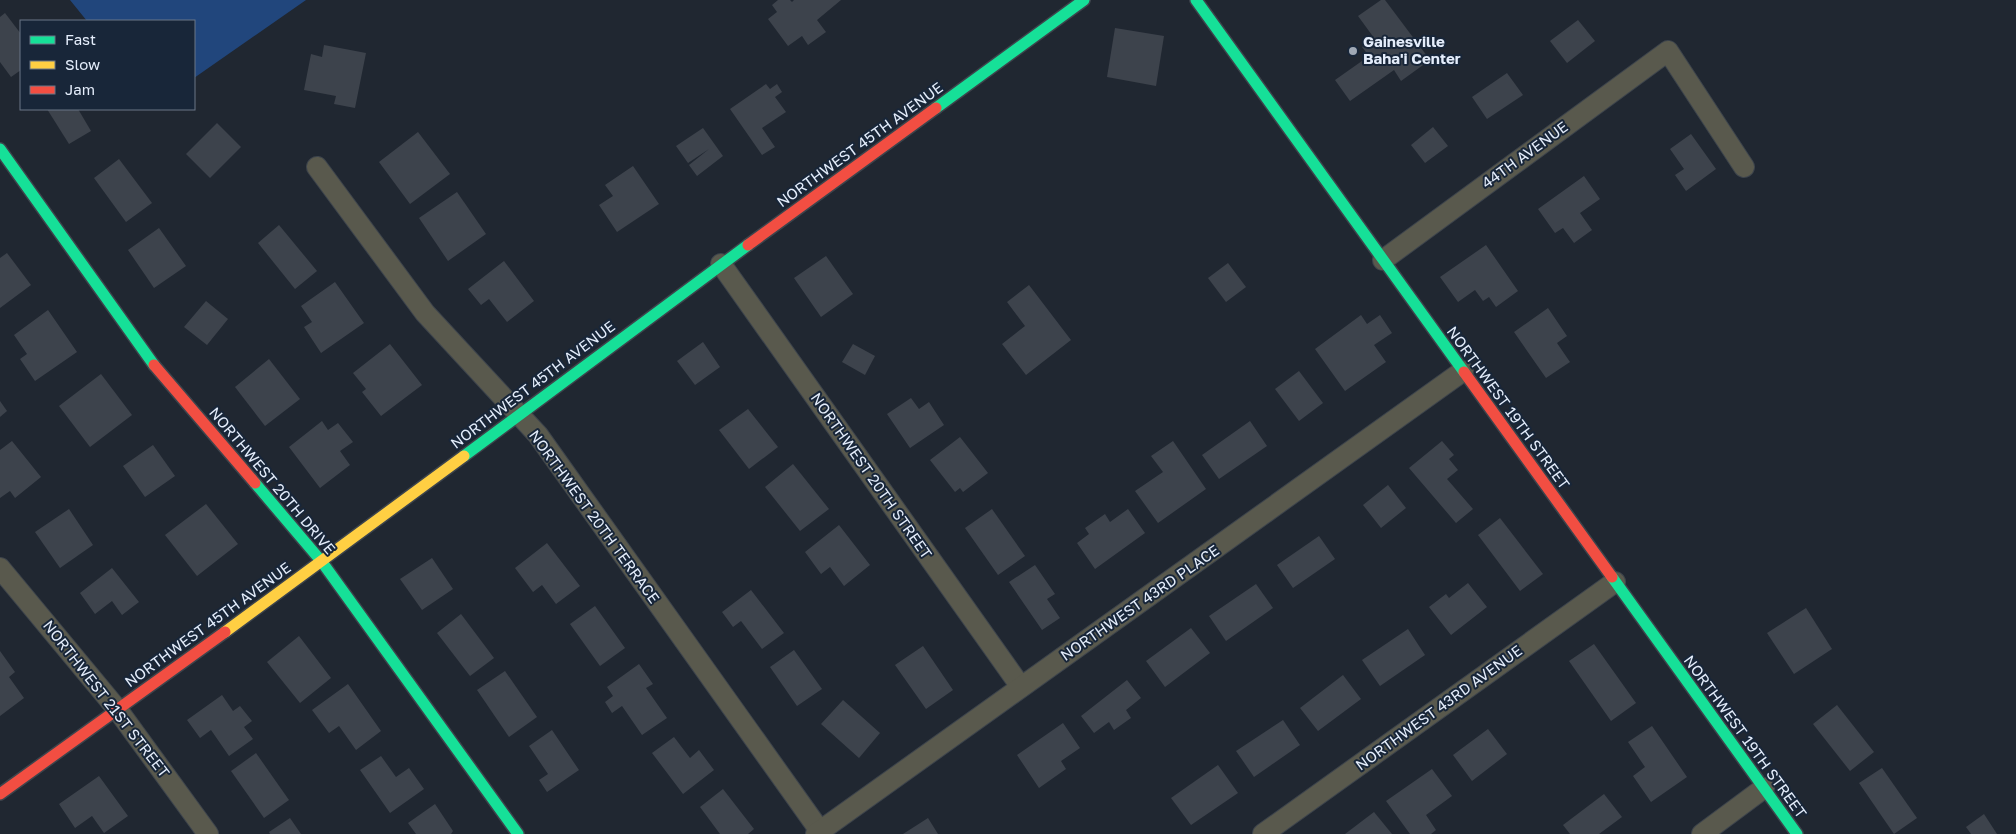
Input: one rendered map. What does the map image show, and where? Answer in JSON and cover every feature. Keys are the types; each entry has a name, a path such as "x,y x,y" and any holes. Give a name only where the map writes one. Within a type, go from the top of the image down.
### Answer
{"street":[{"name":"NORTHWEST 45TH AVENUE","path":"0,794 322,562 721,264 1084,0"},
{"name":"NORTHWEST 19TH STREET","path":"1196,0 1797,834"},
{"name":"44TH AVENUE","path":"1383,260 1668,51 1744,167"},
{"name":"NORTHWEST 20TH DRIVE","path":"0,149 144,353 322,562 518,834"},
{"name":"NORTHWEST 20TH TERRACE","path":"316,167 425,313 538,435 818,832"},
{"name":"NORTHWEST 20TH STREET","path":"721,264 1021,687"},
{"name":"NORTHWEST 43RD PLACE","path":"818,832 1463,371"},
{"name":"NORTHWEST 21ST STREET","path":"0,568 117,709 208,834"},
{"name":"NORTHWEST 43RD AVENUE","path":"1263,834 1615,582"},
{"path":"1702,834 1764,788"}],"water":[{"path":"70,0 306,0 195,77 195,20 86,20"}],"building":[{"path":"778,0 790,0 792,2 794,0 841,0 817,20 826,32 808,45 802,36 788,46 768,19 777,12 772,5"},
{"path":"1381,0 1385,0 1430,60 1401,81 1394,70 1350,101 1335,80 1369,56 1362,47 1372,40 1375,44 1377,42 1358,16"},
{"path":"5,13 20,33 20,71 11,77 0,62 0,17"},
{"path":"1578,20 1595,41 1567,63 1550,41"},
{"path":"1115,28 1164,36 1156,86 1107,77"},
{"path":"324,45 366,53 355,108 334,104 336,96 304,90 311,54 322,57"},
{"path":"1507,73 1523,95 1487,119 1472,97"},
{"path":"766,84 770,89 777,84 782,92 775,97 786,112 762,128 775,147 762,155 730,109"},
{"path":"48,110 79,110 91,131 69,144"},
{"path":"217,123 241,147 210,178 186,154"},
{"path":"1433,127 1448,146 1425,163 1411,145"},
{"path":"703,128 723,156 697,176 689,165 709,149 688,163 676,146"},
{"path":"418,132 450,174 410,204 379,162"},
{"path":"1691,134 1716,169 1686,191 1675,175 1684,169 1670,149"},
{"path":"119,159 152,203 126,222 94,178"},
{"path":"633,166 659,204 617,232 599,205 613,196 605,185"},
{"path":"1584,176 1600,199 1580,213 1592,230 1574,243 1563,228 1555,233 1538,209"},
{"path":"457,192 486,234 448,261 419,218"},
{"path":"279,225 317,271 295,289 258,243"},
{"path":"159,228 186,266 154,288 128,250"},
{"path":"1486,245 1518,291 1496,307 1489,297 1483,301 1475,290 1458,302 1440,277"},
{"path":"7,253 31,285 0,308 0,258"},
{"path":"826,256 853,294 821,317 794,278"},
{"path":"504,261 534,301 507,322 489,299 481,305 468,289"},
{"path":"1228,263 1246,287 1226,302 1208,278"},
{"path":"335,282 364,323 321,353 304,327 312,322 301,306"},
{"path":"1029,285 1071,340 1026,375 1002,344 1025,326 1007,302"},
{"path":"206,301 228,319 207,345 184,327"},
{"path":"1548,308 1567,336 1557,343 1570,362 1546,378 1514,332"},
{"path":"48,310 77,352 35,381 20,359 27,354 14,335"},
{"path":"1361,315 1367,324 1380,315 1392,333 1374,345 1386,362 1345,391 1315,349"},
{"path":"703,342 720,367 695,385 677,361"},
{"path":"390,344 422,385 381,416 362,392 366,389 353,373"},
{"path":"853,344 875,356 865,375 842,362"},
{"path":"269,359 300,399 265,426 235,387"},
{"path":"1299,371 1323,403 1299,421 1275,389"},
{"path":"101,374 132,415 90,447 59,406"},
{"path":"911,398 919,409 929,402 944,425 910,448 887,414"},
{"path":"0,401 7,411 0,417"},
{"path":"748,409 778,447 749,469 719,430"},
{"path":"322,421 328,430 338,423 353,442 340,451 350,465 320,488 289,447"},
{"path":"1250,421 1267,446 1219,479 1202,455"},
{"path":"960,437 988,473 963,492 960,488 955,492 930,460"},
{"path":"12,441 41,477 15,498 10,491 0,498 0,450"},
{"path":"1173,441 1206,489 1158,523 1135,491 1163,472 1151,456"},
{"path":"1442,441 1454,455 1449,459 1458,470 1447,479 1473,509 1456,523 1409,468"},
{"path":"153,445 175,476 145,497 123,466"},
{"path":"793,464 829,509 800,531 765,487"},
{"path":"1388,485 1406,508 1381,528 1363,505"},
{"path":"206,504 238,544 197,576 165,535"},
{"path":"69,509 93,545 60,568 35,532"},
{"path":"992,509 1025,556 998,575 965,528"},
{"path":"1128,509 1145,533 1095,569 1077,543 1089,534 1085,528 1105,514 1110,522"},
{"path":"1500,518 1543,574 1520,591 1478,535"},
{"path":"839,525 870,565 844,586 830,567 821,574 805,552"},
{"path":"1319,536 1335,559 1293,588 1277,565"},
{"path":"547,543 580,586 556,604 542,585 533,592 515,568"},
{"path":"432,558 453,589 422,610 400,579"},
{"path":"1035,565 1055,594 1047,599 1060,618 1042,630 1009,582"},
{"path":"112,568 139,602 122,615 112,601 95,614 80,593"},
{"path":"1468,583 1487,607 1451,635 1429,607 1446,594 1449,598"},
{"path":"1256,584 1273,608 1226,641 1209,616"},
{"path":"751,590 784,633 762,649 741,621 733,627 722,612"},
{"path":"595,606 625,648 600,666 570,624"},
{"path":"1806,608 1832,649 1794,674 1767,633"},
{"path":"461,614 494,658 470,676 437,633"},
{"path":"1191,628 1210,653 1165,687 1146,661"},
{"path":"1408,629 1425,655 1380,686 1362,660"},
{"path":"299,636 331,678 300,703 267,662"},
{"path":"1594,644 1636,703 1611,721 1569,661"},
{"path":"923,646 953,690 926,709 895,665"},
{"path":"794,650 822,689 797,706 770,667"},
{"path":"0,651 15,672 9,677 24,698 0,716"},
{"path":"639,664 653,684 646,688 667,718 642,735 622,706 612,713 605,702 613,696 607,687"},
{"path":"505,671 537,717 509,737 477,690"},
{"path":"1343,675 1361,699 1318,731 1300,708"},
{"path":"1127,680 1141,698 1126,710 1131,718 1114,730 1109,722 1094,733 1081,716"},
{"path":"348,684 381,731 356,750 339,726 329,733 312,710"},
{"path":"222,695 233,711 240,706 252,721 244,727 253,739 229,756 211,730 200,738 187,720"},
{"path":"843,700 880,733 859,758 821,724"},
{"path":"1837,705 1874,752 1850,771 1813,724"},
{"path":"1283,720 1300,745 1254,777 1236,751"},
{"path":"1063,723 1080,748 1061,761 1066,769 1039,788 1017,755"},
{"path":"1652,726 1687,777 1651,802 1633,776 1645,767 1628,742"},
{"path":"1488,729 1507,754 1472,781 1453,755"},
{"path":"552,730 579,770 547,792 539,780 548,774 529,746"},
{"path":"674,737 690,758 699,750 714,770 683,794 652,753"},
{"path":"256,753 289,800 264,818 231,771"},
{"path":"381,756 396,777 409,768 424,789 390,813 360,770"},
{"path":"1218,765 1238,793 1191,825 1171,798"},
{"path":"1882,768 1917,818 1894,834 1859,783"},
{"path":"1432,769 1452,796 1426,815 1436,830 1431,834 1410,834 1386,801"},
{"path":"99,776 128,816 104,833 92,816 75,828 59,804"},
{"path":"723,789 754,829 748,834 720,834 700,807"},
{"path":"1604,794 1622,817 1599,834 1570,834 1563,825"},
{"path":"435,804 453,831 451,834 416,834 408,823"},
{"path":"1374,812 1392,834 1345,834"},
{"path":"1984,814 1997,834 1971,834 1966,827"},
{"path":"290,818 301,834 270,834 269,832"},
{"path":"928,818 938,834 903,834"}],"traffic: fast":[{"path":"936,108 1084,0"},
{"path":"1196,0 1464,372"},
{"path":"0,149 154,365"},
{"path":"464,456 748,245"},
{"path":"255,483 322,562 518,834"},
{"path":"1612,577 1797,834"}],"traffic: slow":[{"path":"225,632 464,456"}],"traffic: jam":[{"path":"748,245 936,108"},
{"path":"154,365 255,483"},
{"path":"1464,372 1612,577"},
{"path":"0,794 225,632"}],"place":[{"name":"Gainesville Baha'i Center","path":"1353,51"}]}
